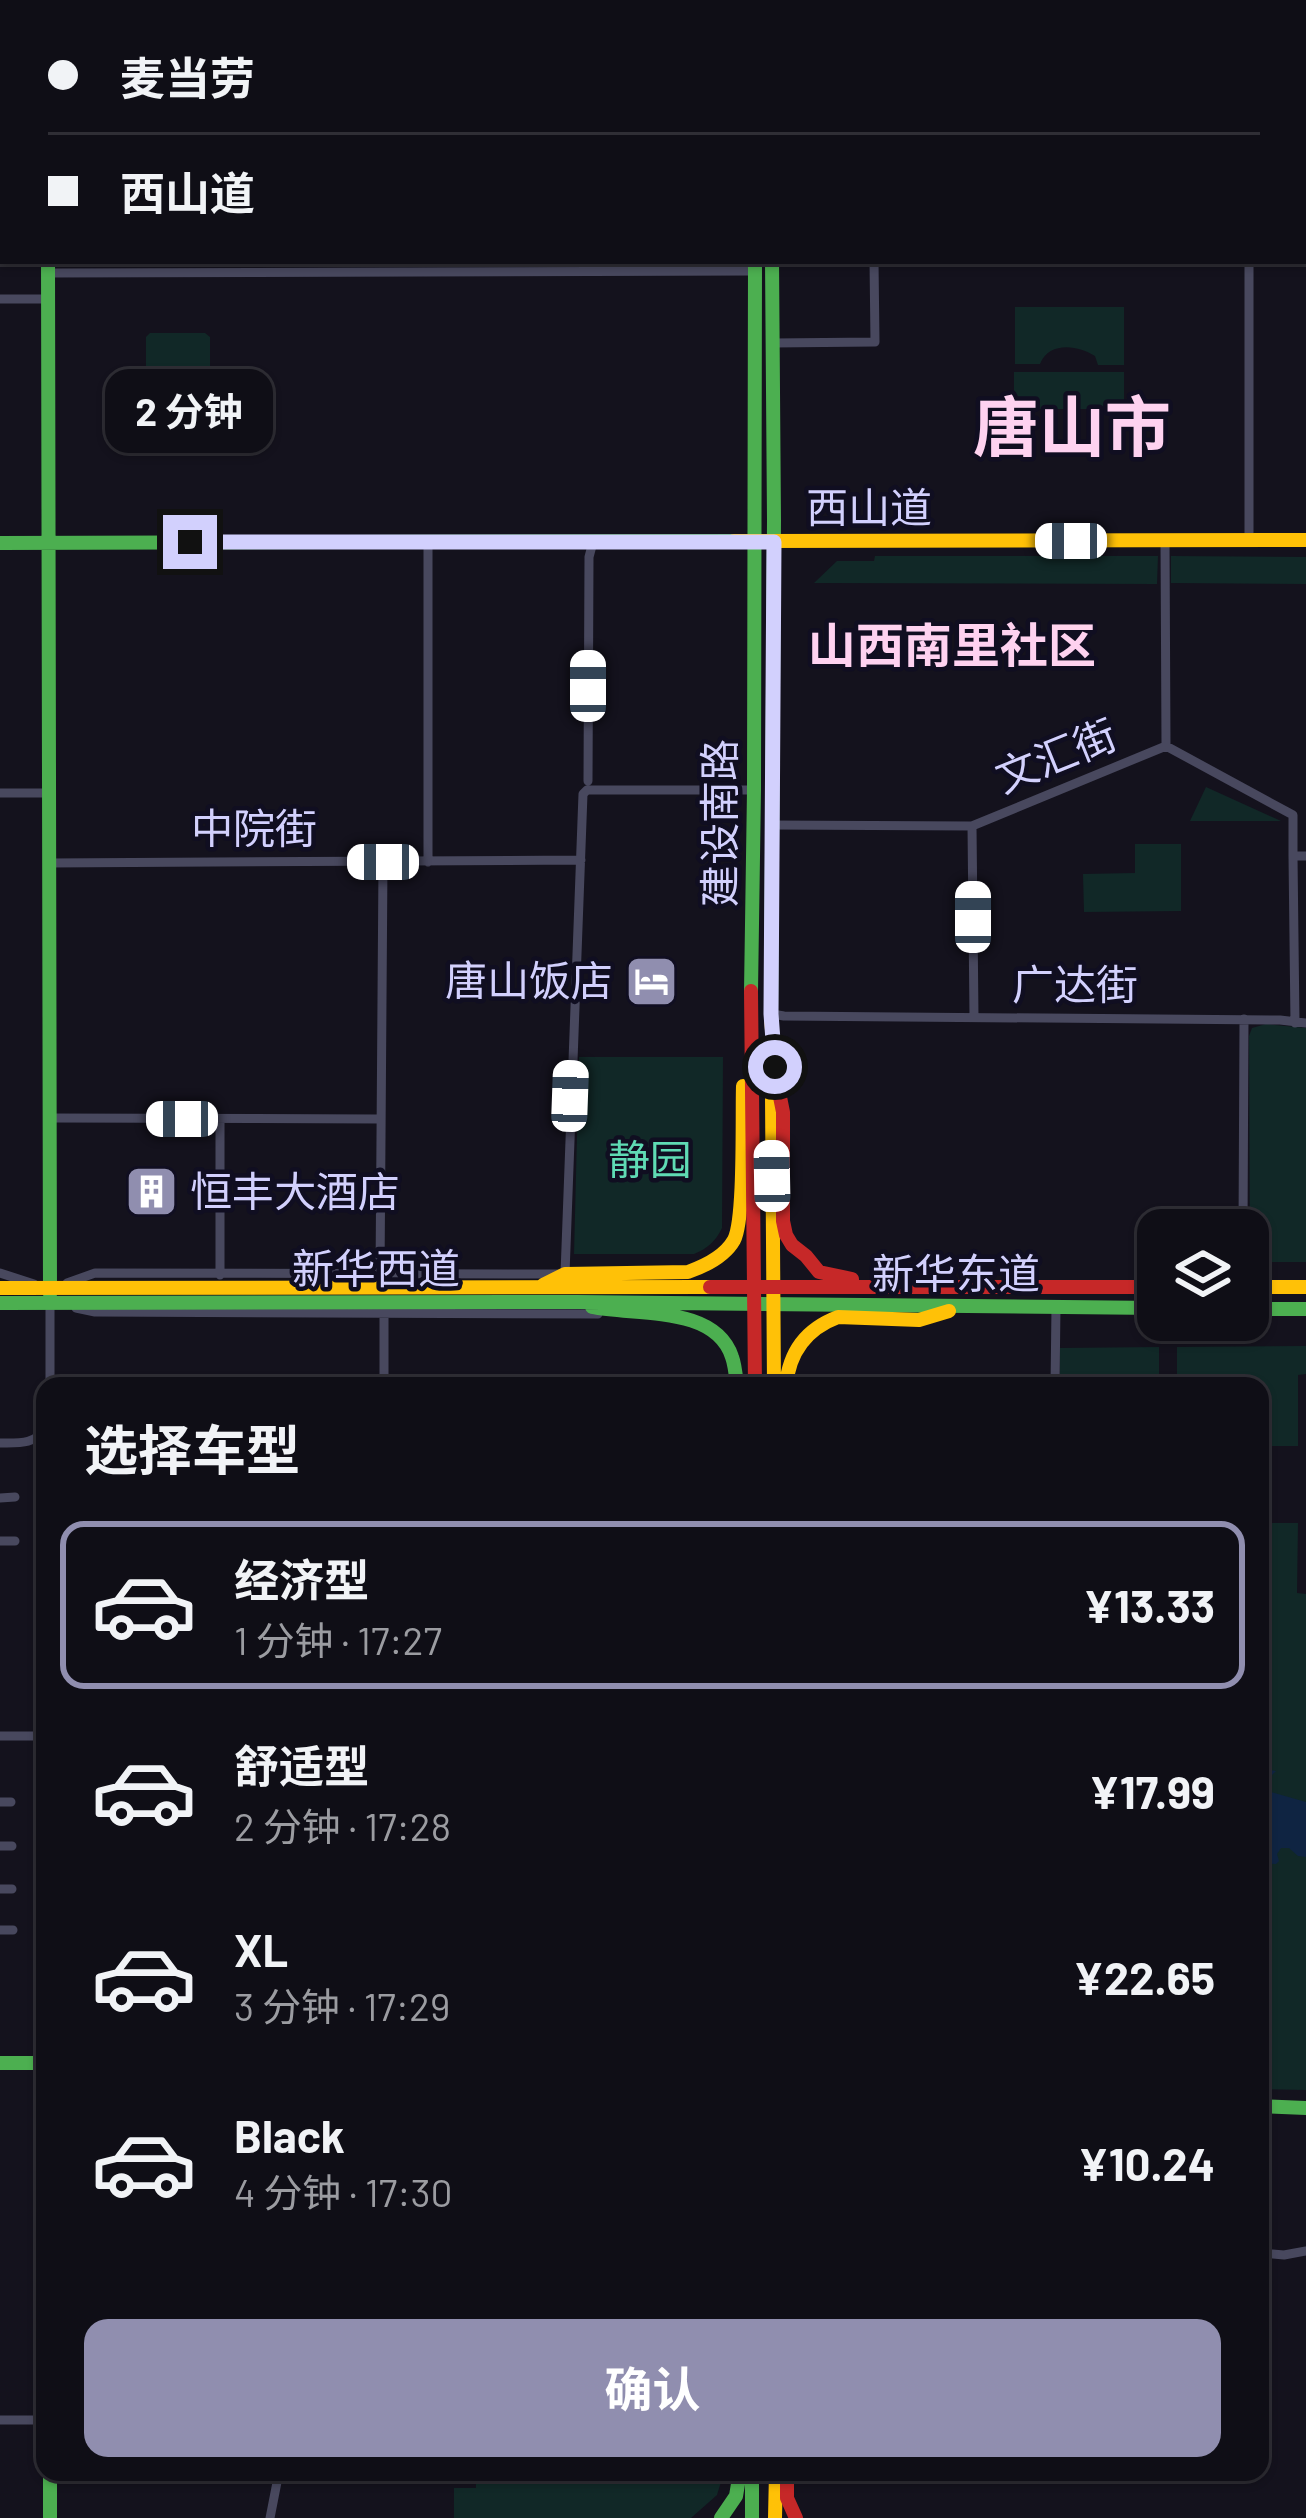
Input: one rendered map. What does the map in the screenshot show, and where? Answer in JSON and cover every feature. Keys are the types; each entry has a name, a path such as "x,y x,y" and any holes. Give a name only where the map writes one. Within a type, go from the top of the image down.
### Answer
{"main road":[{"name":"建设南路","path":"772,264 774,1377"},
{"name":"建设南路","path":"755,266 750,1035 755,1377"},
{"path":"48,267 50,1295"},
{"name":"西山道","path":"0,543 1306,540"},
{"path":"540,1286 565,1274 688,1272 731,1246 739,1222 743,1090 750,1035"},
{"path":"775,1067 783,1112 785,1235 829,1276 905,1280 932,1287"},
{"name":"新华西道","path":"382,1294 540,1286 753,1287"},
{"name":"新华东道","path":"753,1287 1137,1287"},
{"path":"1269,1287 1306,1287"},
{"name":"新华西道","path":"0,1288 50,1295 382,1294 753,1305"},
{"name":"新华西道","path":"0,1303 50,1295"},
{"path":"578,1302 614,1314 677,1315 704,1324 732,1352 737,1377"},
{"name":"新华东道","path":"753,1305 1137,1308"},
{"path":"787,1377 798,1343 827,1321 838,1317 919,1320 963,1307"},
{"path":"1269,1309 1306,1309"},
{"path":"0,2062 36,2063"},
{"path":"1269,2106 1306,2108"},
{"path":"50,2481 50,2518"},
{"path":"721,2518 736,2496 738,2481"},
{"path":"752,2481 752,2518"},
{"path":"776,2481 776,2518"},
{"path":"787,2481 787,2498 796,2518"}],"street":[{"path":"772,343 874,343 874,264"},
{"path":"1250,264 1250,540"},
{"path":"48,267 755,266"},
{"path":"0,299 48,299"},
{"path":"1165,541 1166,746"},
{"path":"428,542 428,862"},
{"path":"588,781 593,542"},
{"name":"文汇街","path":"772,825 972,826 1166,746 1294,815 1300,856"},
{"path":"382,1294 565,1274 583,794 587,790 754,790"},
{"path":"0,793 49,793"},
{"path":"972,826 974,1017"},
{"path":"1300,856 1300,1023"},
{"name":"中院街","path":"49,863 581,860"},
{"path":"383,862 384,1377"},
{"name":"广达街","path":"771,1014 1300,1023"},
{"path":"1244,1019 1244,1209"},
{"path":"50,1118 380,1119"},
{"path":"220,1119 220,1275"},
{"path":"0,1273 50,1295"},
{"path":"0,1312 94,1273 220,1275 614,1314"},
{"path":"50,1295 50,1377"},
{"path":"1055,1377 1056,1307"},
{"path":"0,1443 36,1438"},
{"path":"0,1498 15,1498"},
{"path":"0,1541 15,1541"},
{"path":"0,1736 36,1736"},
{"path":"0,1930 13,1930"},
{"path":"1269,2254 1306,2251"},
{"path":"0,2420 36,2420"},
{"path":"270,2518 277,2481"}],"green space":[{"path":"1015,307 1124,307 1124,365 1098,365 1088,352 1064,347 1050,352 1040,364 1015,364"},
{"path":"150,333 205,333 210,337 210,390 205,395 150,395 146,390 146,337"},
{"path":"1014,372 1124,372 1124,409 1014,409"},
{"path":"875,556 1158,556 1157,584 814,583 837,561 874,561"},
{"path":"1171,556 1306,557 1306,584 1171,583"},
{"path":"1206,787 1281,821 1190,821"},
{"path":"1135,844 1181,844 1181,911 1084,912 1083,874 1135,873"},
{"path":"1266,1024 1306,1028 1306,1262 1269,1262 1269,1209 1250,1209 1252,1028"},
{"name":"静园","path":"579,1057 723,1057 722,1228 707,1247 694,1254 574,1254"},
{"path":"1306,1346 1306,1374 1298,1375 1298,1446 1269,1446 1269,1377 1177,1377 1177,1347"},
{"path":"1159,1347 1159,1377 1060,1377 1060,1348"},
{"path":"1269,1523 1298,1523 1297,1593 1306,1594 1306,2090 1269,2089"},
{"path":"476,2481 721,2481 717,2495 691,2518 454,2518 454,2488 476,2488"}],"water":[{"path":"1269,1786 1271,1792 1306,1802 1306,1857 1281,1848 1276,1864 1269,1864"}],"traffic: fast":[{"path":"48,264 50,1294"},
{"path":"751,991 755,264"},
{"path":"771,1018 772,264"},
{"path":"0,543 734,541"},
{"path":"0,1303 1137,1308"},
{"path":"592,1307 672,1316 709,1329 723,1340 735,1377"},
{"path":"1269,1309 1306,1309"},
{"path":"0,2063 36,2063"},
{"path":"1269,2106 1306,2108"},
{"path":"50,2481 50,2518"},
{"path":"721,2518 736,2496 738,2481"},
{"path":"752,2481 752,2518"}],"traffic: slow":[{"path":"734,541 1306,540"},
{"path":"771,1018 774,1377"},
{"path":"543,1285 565,1274 688,1272 725,1251 734,1240 740,1211 743,1086"},
{"path":"0,1288 710,1287"},
{"path":"1269,1287 1306,1287"},
{"path":"788,1377 801,1343 838,1317 919,1320 949,1311"},
{"path":"775,2518 776,2481"}],"traffic: jam":[{"path":"751,991 755,1377"},
{"path":"778,1087 783,1112 786,1235 819,1272 852,1279"},
{"path":"710,1287 1137,1287"},
{"path":"787,2481 787,2498 796,2518"}],"place":[{"name":"唐山饭店","path":"652,981"},
{"name":"恒丰大酒店","path":"151,1192"}],"district":[{"name":"唐山市","path":"1072,428"},
{"name":"山西南里社区","path":"952,646"}],"route":[{"path":"190,542 774,542 771,1014 775,1067"}]}
